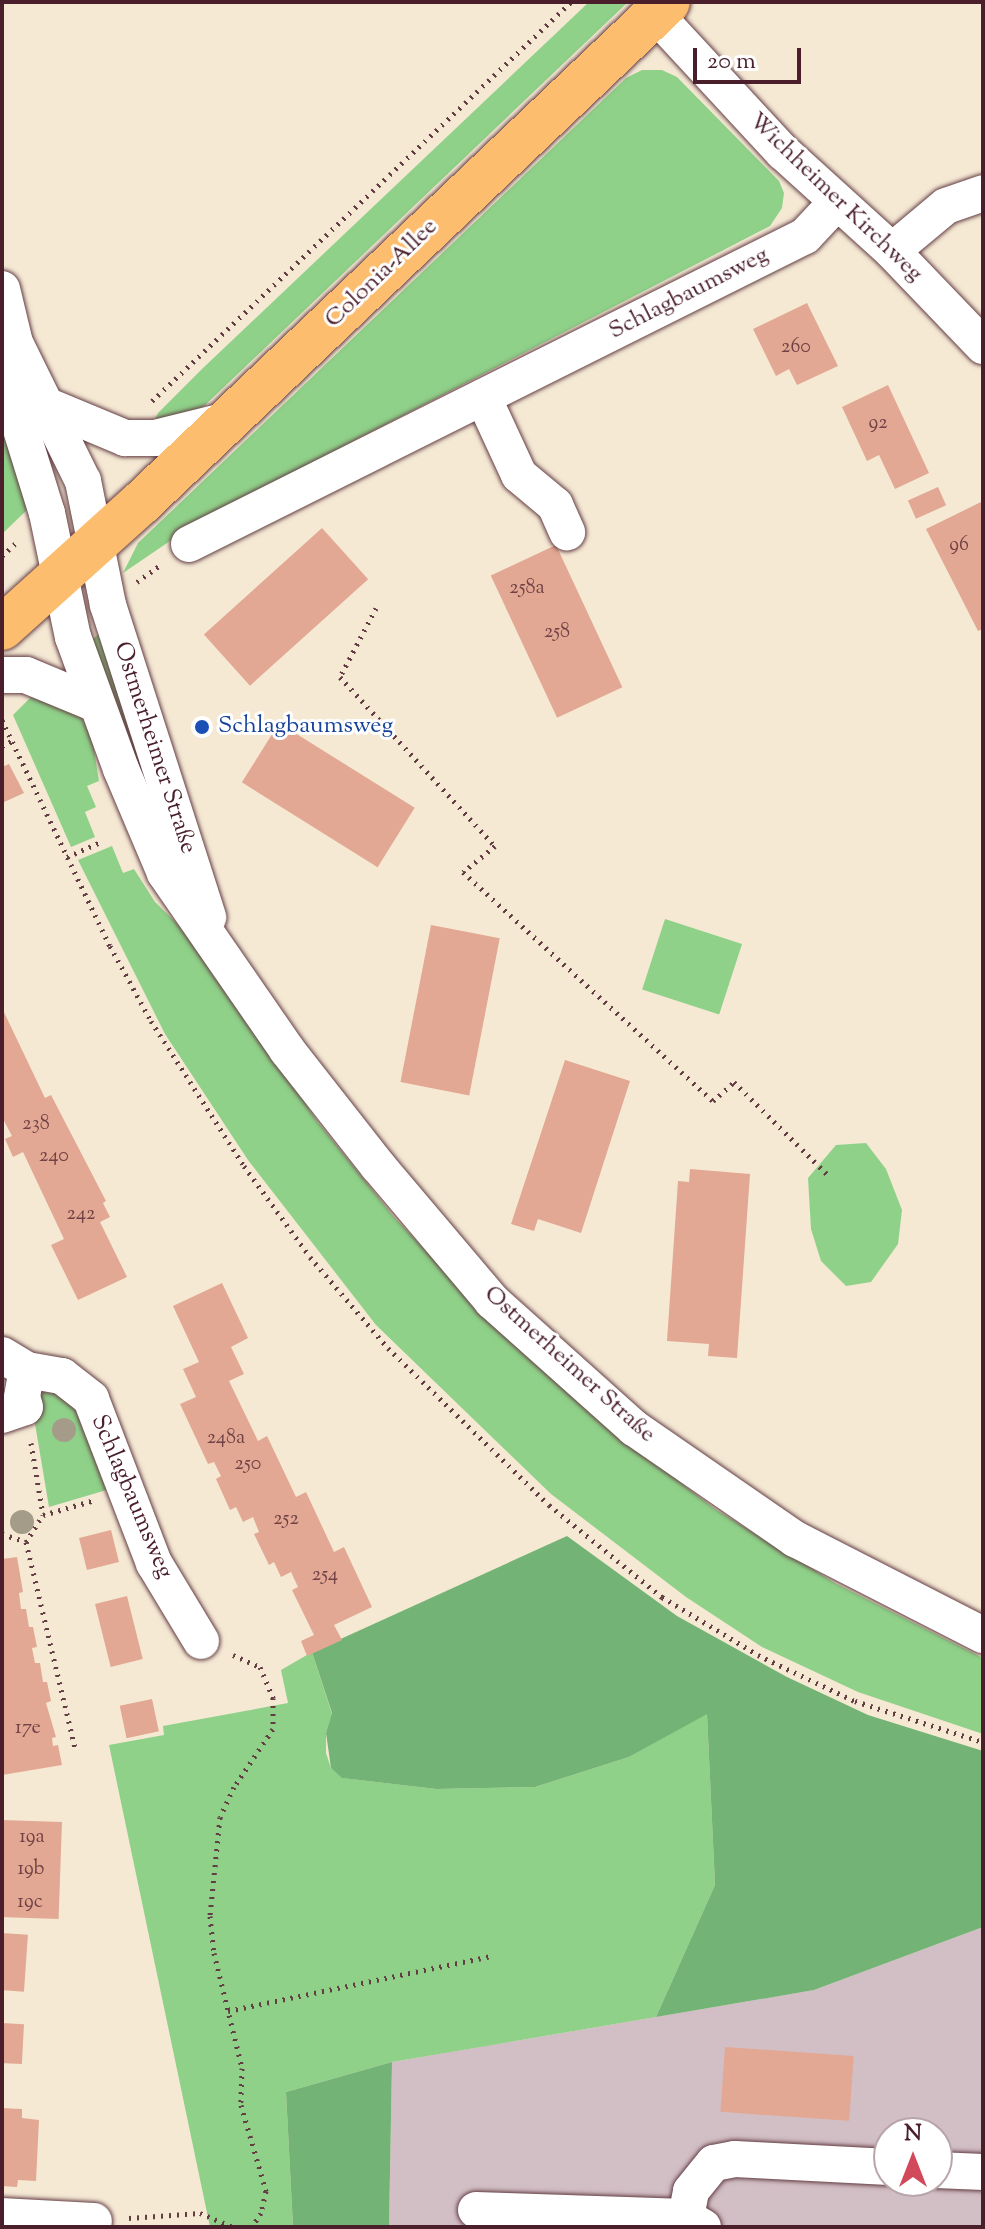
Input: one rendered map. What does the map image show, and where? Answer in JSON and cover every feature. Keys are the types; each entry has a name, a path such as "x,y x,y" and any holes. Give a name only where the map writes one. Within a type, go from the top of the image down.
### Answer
{"main road":[{"name":"Colonia-Allee","path":"96,544 661,8"},
{"path":"2,628 96,544"}],"street":[{"name":"Wichheimer Kirchweg","path":"661,8 783,152 892,251 983,346"},
{"path":"892,251 946,206 983,193"},
{"name":"Schlagbaumsweg","path":"189,544 805,236 836,203"},
{"path":"2,289 15,343"},
{"name":"Ostmerheimer Straße","path":"15,343 83,481 108,605 218,949"},
{"name":"Ostmerheimer Straße","path":"15,343 13,404 47,513 73,637 96,704 165,873 287,1050 378,1166 492,1301 634,1428 795,1539 983,1635"},
{"path":"483,397 519,475 555,505 567,532"},
{"path":"46,405 125,438 155,438 228,420"},
{"path":"2,675 26,675 96,704"},
{"path":"14,1411 22,1397 15,1363"},
{"name":"Schlagbaumsweg","path":"15,1363 62,1376 91,1399 154,1563 201,1641"},
{"path":"476,2210 695,2222 691,2191 714,2163 735,2159 873,2166"},
{"path":"953,2171 983,2172"},
{"path":"2,2216 94,2221"}],"path":[{"path":"125,438 143,409 571,2"},
{"path":"2,556 47,513"},
{"path":"376,608 340,677 495,846 463,872 713,1101 734,1082 828,1175"},
{"path":"2,720 67,857 151,1021 252,1177 310,1257 388,1348 549,1505 662,1597 758,1655 855,1701 983,1742"},
{"path":"2,746 12,741"},
{"path":"67,857 99,843"},
{"path":"14,1411 43,1515"},
{"path":"75,1748 26,1542 43,1515 126,1491"},
{"path":"2,1534 26,1542"},
{"path":"201,1641 260,1667 273,1698 273,1729 234,1787 220,1817 210,1916 242,2068 241,2105 266,2191 261,2213 252,2227"},
{"path":"228,2011 491,1956"},
{"path":"94,2221 200,2213 233,2227"}],"shaded area":[{"path":"983,1927 983,2227 389,2227 392,2062 814,1990"}],"green space":[{"path":"589,2 628,2 203,407 153,425 158,413 202,369"},
{"path":"642,70 662,70 677,77 779,181 784,193 782,208 770,226 201,520 123,573 138,543 626,78"},
{"path":"2,428 27,510 2,534"},
{"path":"99,634 164,832 89,642"},
{"path":"36,692 67,706 83,720 92,738 99,781 87,786 96,807 85,812 95,837 71,847 13,715"},
{"path":"112,846 123,873 134,869 155,902 197,943 317,1121 394,1217 489,1318 597,1419 715,1509 835,1583 983,1658 983,1734 858,1692 762,1647 686,1597 551,1494 376,1325 248,1160 165,1034 78,860"},
{"path":"665,919 742,944 719,1014 642,989"},
{"path":"866,1143 886,1169 902,1210 898,1244 871,1282 846,1286 821,1261 811,1229 808,1178 836,1145"},
{"path":"45,1392 60,1395 81,1413 110,1489 49,1507 30,1394"},
{"path":"567,1536 677,1616 787,1677 868,1715 983,1751 983,1927 814,1990 656,2017 715,1885 707,1714 629,1757 535,1787 436,1789 342,1778 331,1768 326,1733 332,1713 312,1652"},
{"path":"312,1652 332,1714 326,1733 326,1753 331,1768 343,1778 436,1789 535,1787 629,1757 707,1713 715,1885 656,2017 392,2062 286,2092 293,2227 210,2227 109,1745 164,1735 163,1726 288,1703 281,1670"},
{"path":"392,2062 389,2227 293,2227 286,2092"}],"building":[{"path":"807,303 838,366 797,385 789,369 776,376 753,329"},
{"path":"888,385 929,473 895,489 879,455 867,461 842,407"},
{"path":"938,487 946,505 916,519 908,500"},
{"path":"981,502 983,629 978,631 926,529"},
{"path":"322,528 368,579 250,686 204,634"},
{"path":"556,545 622,687 557,718 491,575"},
{"path":"279,723 415,808 378,867 242,782"},
{"path":"9,764 24,793 2,803 2,767"},
{"path":"431,925 500,938 469,1095 400,1082"},
{"path":"2,1008 45,1098 51,1095 106,1201 103,1203 110,1217 100,1222 127,1277 78,1300 51,1245 64,1239 23,1152 13,1157 5,1139 12,1136 2,1117"},
{"path":"565,1060 630,1081 581,1233 538,1219 534,1231 511,1224"},
{"path":"690,1169 750,1174 737,1358 708,1356 709,1344 667,1341 678,1181 689,1182"},
{"path":"222,1283 248,1338 231,1347 244,1374 229,1381 258,1441 267,1436 296,1497 306,1492 334,1552 344,1547 372,1607 334,1625 342,1640 307,1656 301,1641 314,1635 292,1590 298,1587 291,1572 281,1577 274,1562 269,1565 254,1534 259,1532 253,1517 243,1522 236,1507 230,1510 216,1479 221,1476 214,1462 208,1464 180,1404 196,1397 183,1369 199,1362 173,1306"},
{"path":"111,1530 119,1562 87,1570 79,1538"},
{"path":"17,1557 23,1592 19,1593 21,1609 26,1609 29,1627 33,1627 37,1647 32,1648 35,1663 40,1663 43,1682 47,1682 51,1701 46,1703 56,1737 52,1738 53,1746 58,1745 62,1765 2,1775 2,1559"},
{"path":"127,1596 143,1659 111,1667 95,1604"},
{"path":"152,1699 159,1731 127,1738 120,1706"},
{"path":"2,1820 62,1822 59,1919 2,1917"},
{"path":"2,1933 28,1935 24,1992 2,1990"},
{"path":"2,2023 24,2024 22,2064 2,2063"},
{"path":"725,2047 854,2056 849,2121 720,2112"},
{"path":"2,2108 22,2109 22,2118 39,2120 36,2181 18,2180 17,2187 2,2186"}],"place":[{"name":"Schlagbaumsweg","path":"202,727"}]}
